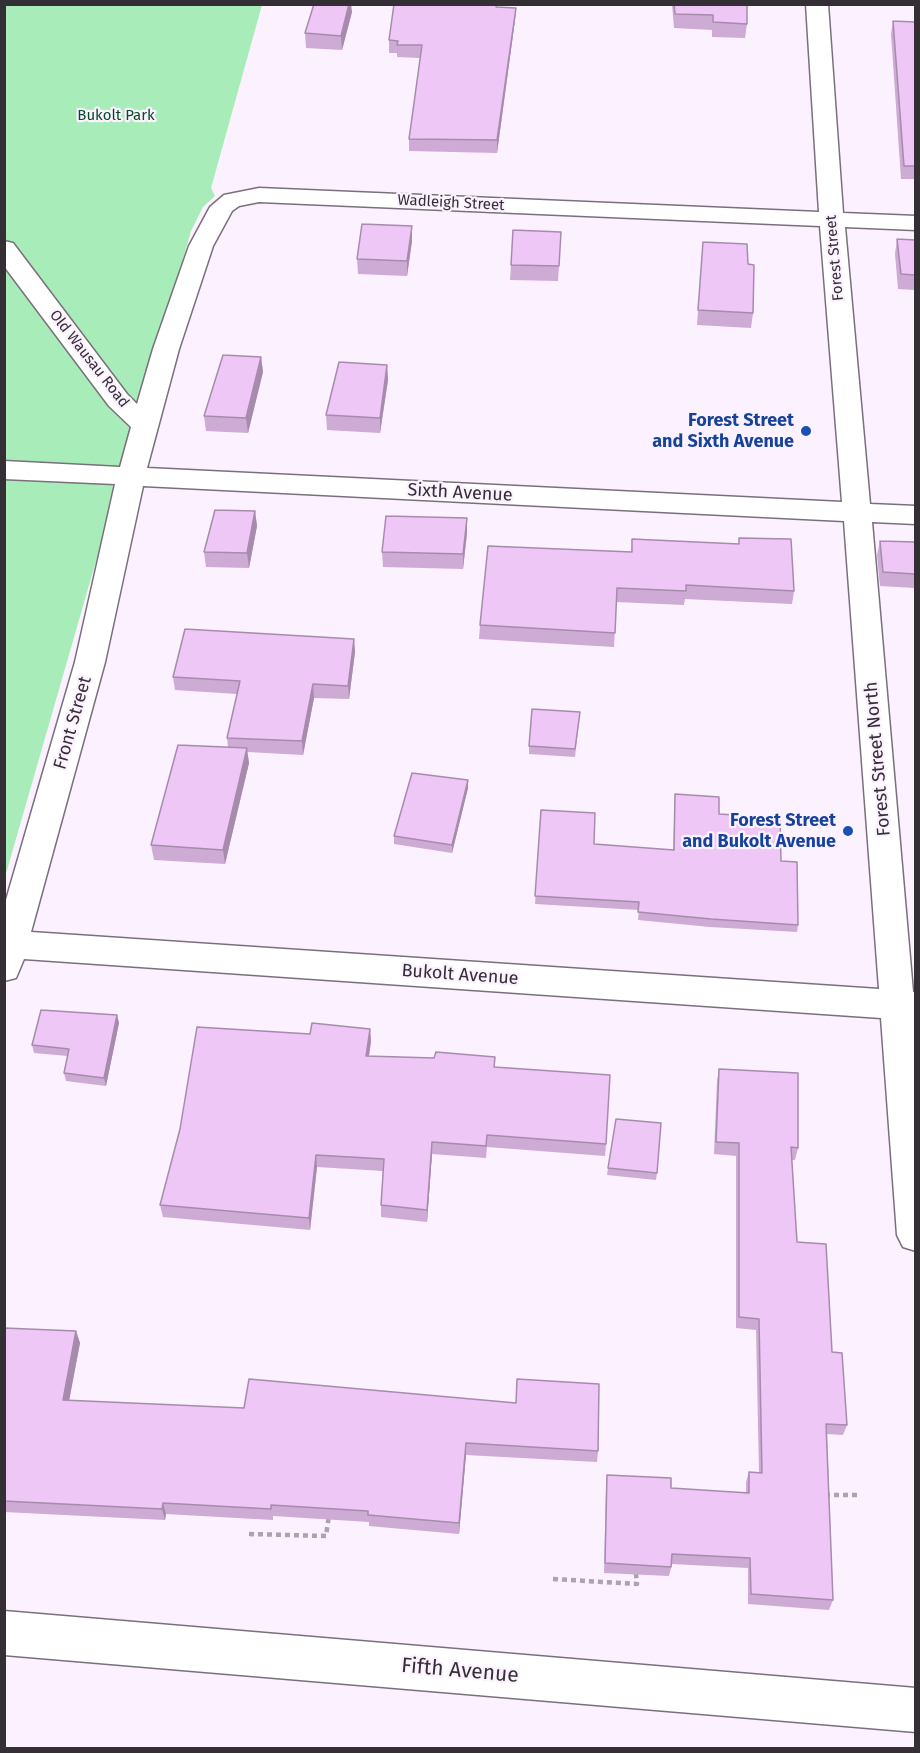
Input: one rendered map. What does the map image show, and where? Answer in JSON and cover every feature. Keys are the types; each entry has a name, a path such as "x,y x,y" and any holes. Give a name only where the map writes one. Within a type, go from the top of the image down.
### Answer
{"street":[{"name":"Forest Street","path":"817,4 832,220 858,512"},
{"name":"Wadleigh Street","path":"145,426 166,349 201,246 213,220 222,207 232,200 267,195 915,224"},
{"name":"Old Wausau Road","path":"4,248 118,400 145,426"},
{"path":"130,475 145,426"},
{"name":"Sixth Avenue","path":"4,470 915,515"},
{"name":"Front Street","path":"6,952 90,662 130,475"},
{"name":"Forest Street North","path":"858,512 906,1006"},
{"name":"Bukolt Avenue","path":"6,952 906,1006"},
{"path":"906,1006 915,1235"},
{"name":"Fifth Avenue","path":"4,1633 915,1710"}],"path":[{"path":"825,1495 860,1495"},
{"path":"249,1534 326,1536 330,1506"},
{"path":"553,1579 637,1584 636,1574"}],"green space":[{"name":"Bukolt Park","path":"5,5 262,5 211,188 215,196 203,207 191,231 5,877"}],"building":[{"path":"314,4 349,4 341,36 305,33"},
{"path":"394,4 497,4 496,7 516,8 497,140 409,139 422,45 397,45 398,41 389,40"},
{"path":"674,4 747,4 747,24 713,22 713,15 675,14"},
{"path":"893,21 915,22 915,166 904,166"},
{"path":"362,224 412,226 407,261 357,259"},
{"path":"513,230 561,232 559,266 511,265"},
{"path":"897,239 915,240 915,275 901,274"},
{"path":"703,242 747,244 748,264 754,265 753,313 698,310"},
{"path":"223,355 261,357 246,418 204,416"},
{"path":"339,362 387,365 380,418 326,415"},
{"path":"215,510 255,511 247,553 204,552"},
{"path":"386,516 467,518 463,554 382,552"},
{"path":"739,538 791,539 794,591 686,585 686,591 617,588 615,633 480,625 488,546 632,552 632,539 739,544"},
{"path":"880,541 915,542 915,574 883,572"},
{"path":"185,629 354,639 348,686 313,684 302,741 227,738 240,681 173,677"},
{"path":"532,709 580,712 575,749 529,746"},
{"path":"178,745 247,748 223,850 151,845"},
{"path":"412,773 468,780 452,845 394,836"},
{"path":"675,794 719,797 719,814 780,818 781,861 797,862 798,925 638,912 639,902 535,896 541,810 595,813 594,844 674,850"},
{"path":"41,1010 117,1015 104,1078 64,1073 69,1049 32,1045"},
{"path":"312,1023 370,1029 366,1056 434,1058 436,1052 495,1057 494,1067 610,1075 606,1144 487,1135 486,1146 432,1142 427,1210 381,1205 384,1159 316,1155 309,1218 160,1205 180,1129 197,1027 310,1034"},
{"path":"719,1069 798,1073 798,1148 791,1147 797,1242 826,1244 832,1352 842,1353 847,1425 826,1424 833,1600 751,1594 750,1558 672,1554 671,1567 605,1563 607,1475 671,1478 671,1488 749,1493 749,1472 762,1473 759,1319 739,1317 739,1143 716,1142"},
{"path":"616,1119 661,1123 657,1173 608,1168"},
{"path":"4,1328 76,1331 63,1400 244,1408 249,1379 516,1403 517,1379 599,1384 598,1451 466,1443 459,1523 368,1515 368,1511 271,1505 271,1509 163,1503 162,1509 4,1501"}],"place":[{"name":"Forest Street and Sixth Avenue","path":"806,431"},
{"name":"Forest Street and Bukolt Avenue","path":"848,831"}]}
